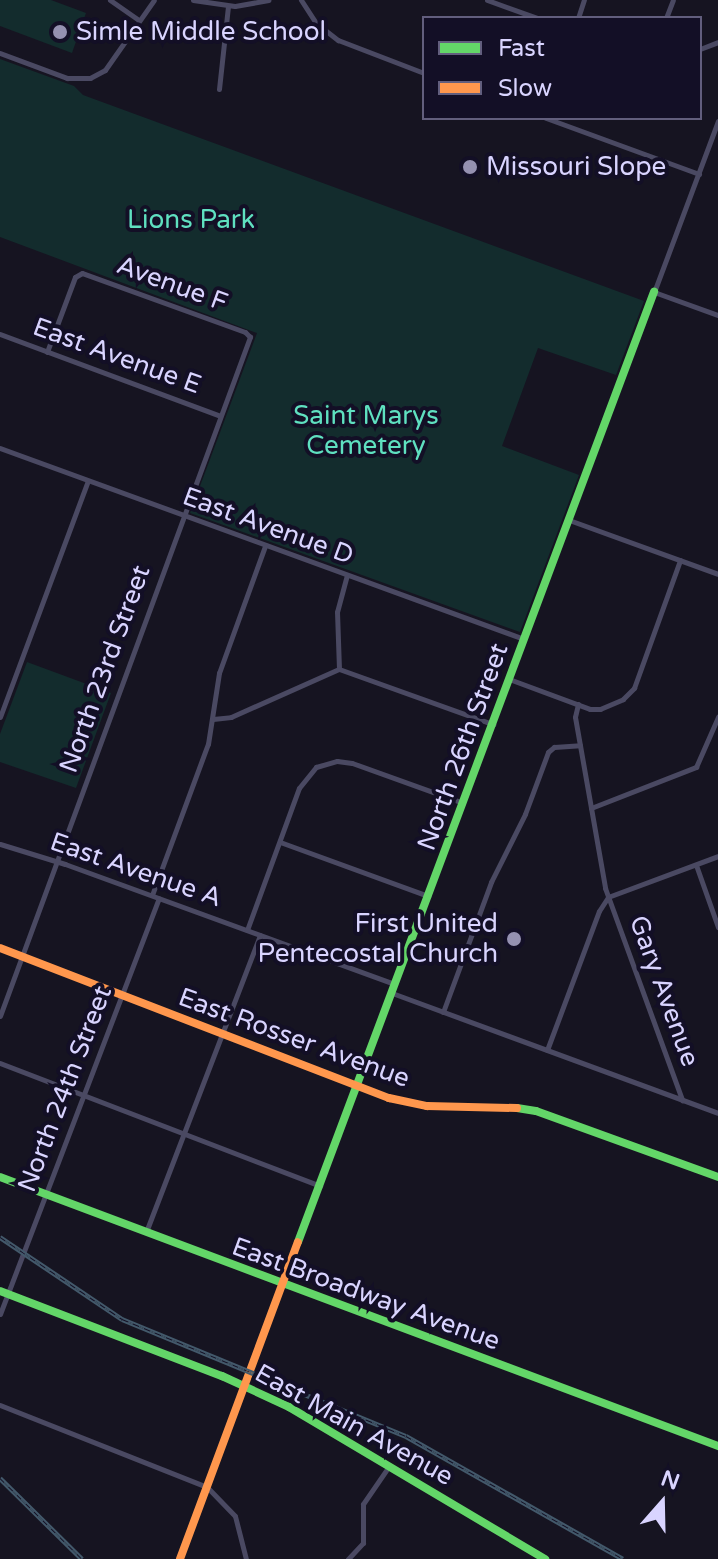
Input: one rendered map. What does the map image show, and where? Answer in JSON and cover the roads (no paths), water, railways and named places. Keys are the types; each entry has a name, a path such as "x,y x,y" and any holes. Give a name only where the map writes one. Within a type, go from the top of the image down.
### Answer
{"street":[{"path":"110,0 139,20"},
{"path":"0,53 67,78 90,78 105,70 154,0"},
{"path":"193,0 228,6 268,0"},
{"path":"301,0 316,23 338,40 422,72"},
{"path":"487,0 531,16"},
{"path":"219,89 228,6"},
{"path":"551,120 699,174"},
{"name":"North 26th Street","path":"180,1559 718,121"},
{"name":"Avenue F","path":"47,352 79,273 249,335"},
{"path":"654,292 718,315"},
{"name":"East Avenue E","path":"0,334 221,416"},
{"name":"North 23rd Street","path":"0,1016 249,335"},
{"name":"East Avenue D","path":"0,448 524,639"},
{"path":"0,717 88,481"},
{"path":"569,520 718,574"},
{"path":"152,895 208,744 219,673 265,546"},
{"path":"509,679 600,709 628,696 680,560"},
{"path":"339,669 337,612 347,575"},
{"path":"213,719 231,717 339,669 493,724"},
{"name":"Gary Avenue","path":"578,704 575,717 608,897 682,1100"},
{"path":"591,808 696,767 718,717"},
{"path":"443,1012 494,876 527,807 549,750 580,745"},
{"path":"247,930 299,788 316,767 337,761 352,763 463,803"},
{"path":"280,842 428,896"},
{"name":"East Avenue A","path":"0,844 247,930 443,1012 718,1113"},
{"path":"547,1050 599,911 608,897 718,856"},
{"path":"696,865 718,927"},
{"name":"North 24th Street","path":"0,1314 4,1292 46,1195 159,898"},
{"path":"146,1233 260,935"},
{"name":"East Rosser Avenue","path":"0,948 357,1087 416,1104 499,1105 534,1110 718,1177"},
{"path":"0,1063 320,1186"},
{"name":"East Broadway Avenue","path":"0,1177 283,1286 718,1446"},
{"name":"East Main Avenue","path":"4,1292 246,1386 305,1415 545,1559"},
{"path":"0,1405 207,1487 235,1516 246,1559"},
{"path":"348,1559 363,1543 363,1504 390,1466"}],"railway":[{"path":"0,1237 122,1319 406,1436 623,1559"},
{"path":"0,1478 82,1559"}],"place":[{"name":"Simle Middle School","path":"60,32"},
{"name":"Missouri Slope","path":"470,167"},
{"name":"First United Pentecostal Church","path":"514,939"}],"park label":[{"name":"Lions Park","path":"191,220"},
{"name":"Saint Marys Cemetery","path":"366,431"}]}
